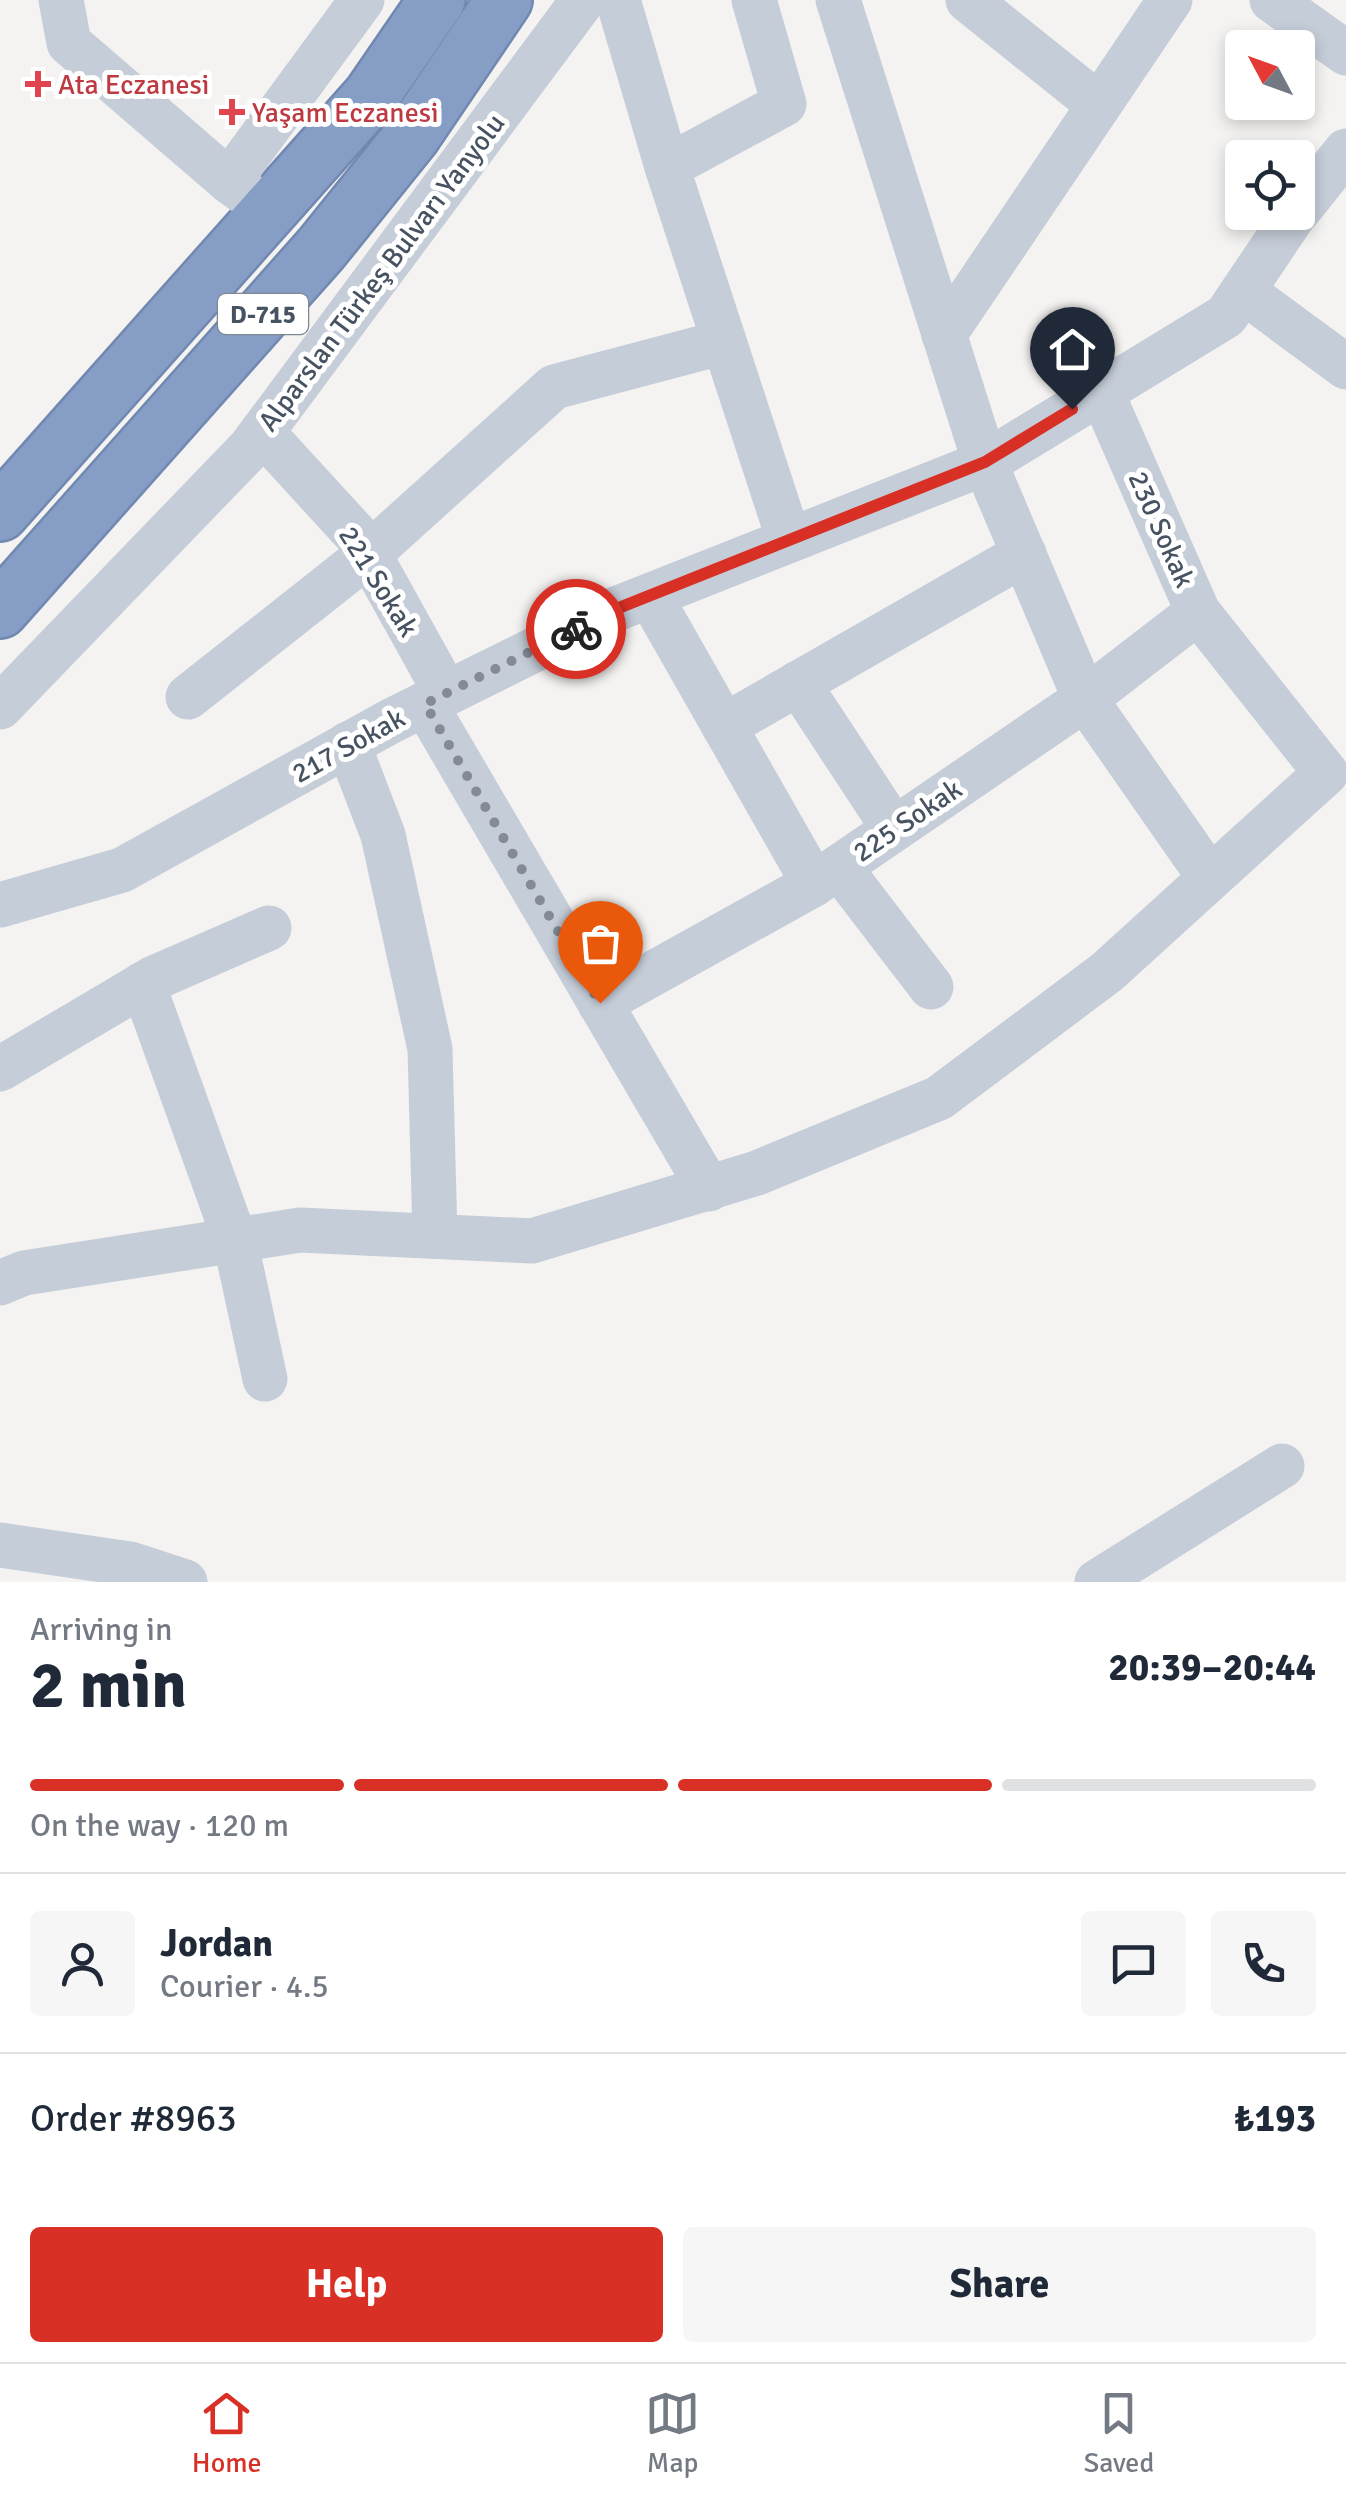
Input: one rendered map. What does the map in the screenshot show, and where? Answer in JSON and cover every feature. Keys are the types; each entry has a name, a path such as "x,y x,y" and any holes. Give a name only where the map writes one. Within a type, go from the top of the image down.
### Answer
{"highway":[{"name":"D-715","path":"0,513 250,196 371,96 437,0"},
{"name":"D-715","path":"0,610 321,249 412,136 504,0"}],"street":[{"path":"61,0 70,43 250,196 362,0"},
{"name":"Alparslan Türkeş Bulvarı Yanyolu","path":"0,707 250,448 583,0"},
{"path":"618,0 666,167 790,540"},
{"path":"666,167 784,104 754,0"},
{"path":"0,1283 24,1273 300,1230 532,1241 757,1174 939,1098 1107,972 1210,878 1084,699 985,462 838,0"},
{"path":"968,0 1099,105"},
{"path":"944,335 1170,0"},
{"path":"1272,0 1346,52"},
{"name":"217 Sokak","path":"1315,190 1346,151"},
{"name":"217 Sokak","path":"0,905 122,870 435,698 650,596 985,462 1226,316 1285,230"},
{"path":"1244,290 1346,367"},
{"path":"188,696 369,554 554,387 724,342"},
{"name":"230 Sokak","path":"1101,392 1198,612 1326,774 1210,878"},
{"name":"221 Sokak","path":"262,432 361,540 435,698 600,1003 710,1189"},
{"path":"724,726 1024,554"},
{"path":"650,596 724,726 827,875 931,987"},
{"name":"225 Sokak","path":"600,1003 827,875 1084,699 1198,612"},
{"path":"798,683 894,829"},
{"path":"348,744 383,835 430,1050 435,1236"},
{"path":"0,1069 143,984 269,928"},
{"path":"143,984 235,1240 265,1379"},
{"path":"1097,1582 1282,1466"},
{"path":"0,1545 130,1564 185,1582"}],"way so far":[{"path":"576,629 425,704 600,1003"}],"place":[{"name":"Ata Eczanesi","path":"38,84"},
{"name":"Yaşam Eczanesi","path":"232,112"}],"route":[{"path":"576,629 616,609 985,462 1072,409"}]}
